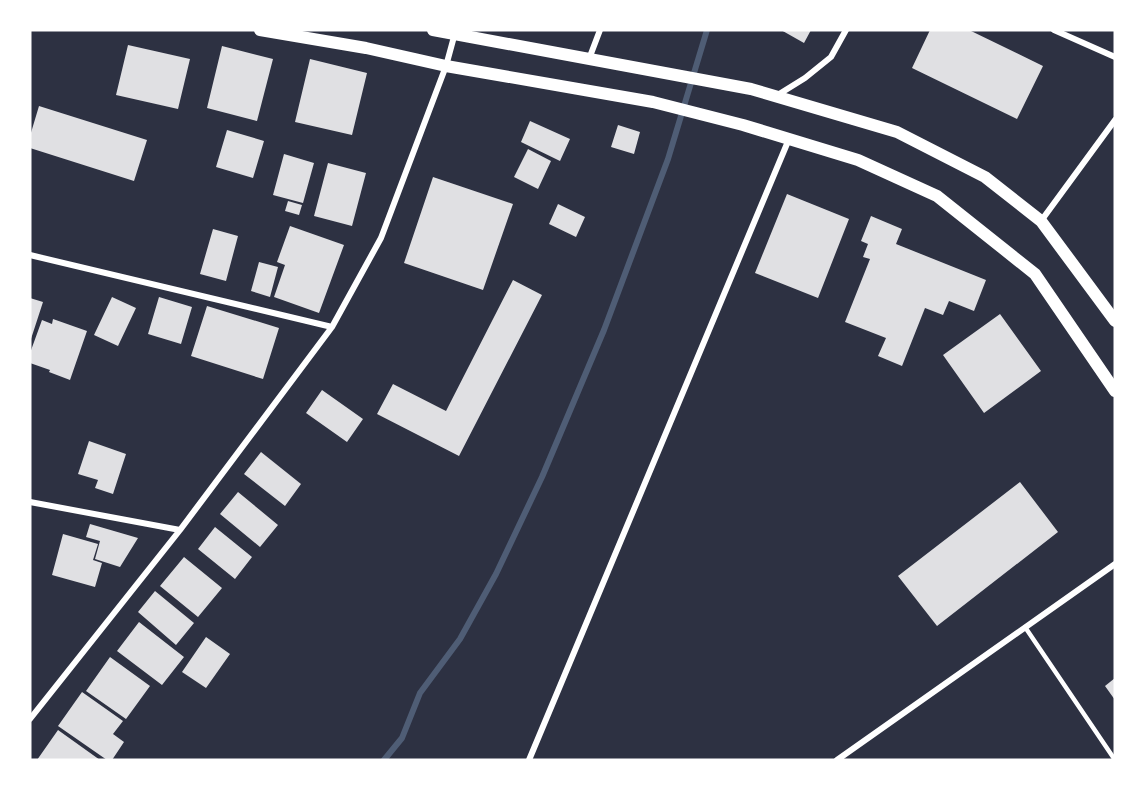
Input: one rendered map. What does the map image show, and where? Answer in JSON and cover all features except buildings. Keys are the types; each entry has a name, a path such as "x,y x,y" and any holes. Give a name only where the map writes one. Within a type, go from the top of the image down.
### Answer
{"main road":[{"path":"260,30 366,48 446,66 653,102 743,125 858,160 937,196 1035,274 1115,391"},
{"path":"433,30 456,32 751,89 897,132 985,177 1041,221 1115,321"}],"street":[{"path":"589,59 600,30"},
{"path":"776,96 806,78 831,57 846,30"},
{"path":"1054,30 1115,57"},
{"path":"30,718 180,530 332,327 381,238 446,66 456,32"},
{"path":"1041,221 1115,120"},
{"path":"529,760 789,140"},
{"path":"30,255 332,327"},
{"path":"30,502 180,530"},
{"path":"837,760 1115,564"}],"lane":[{"path":"1025,627 1114,760"}],"waterway":[{"path":"384,760 402,738 420,693 460,639 496,574 542,477 604,330 668,159 707,30"}]}
